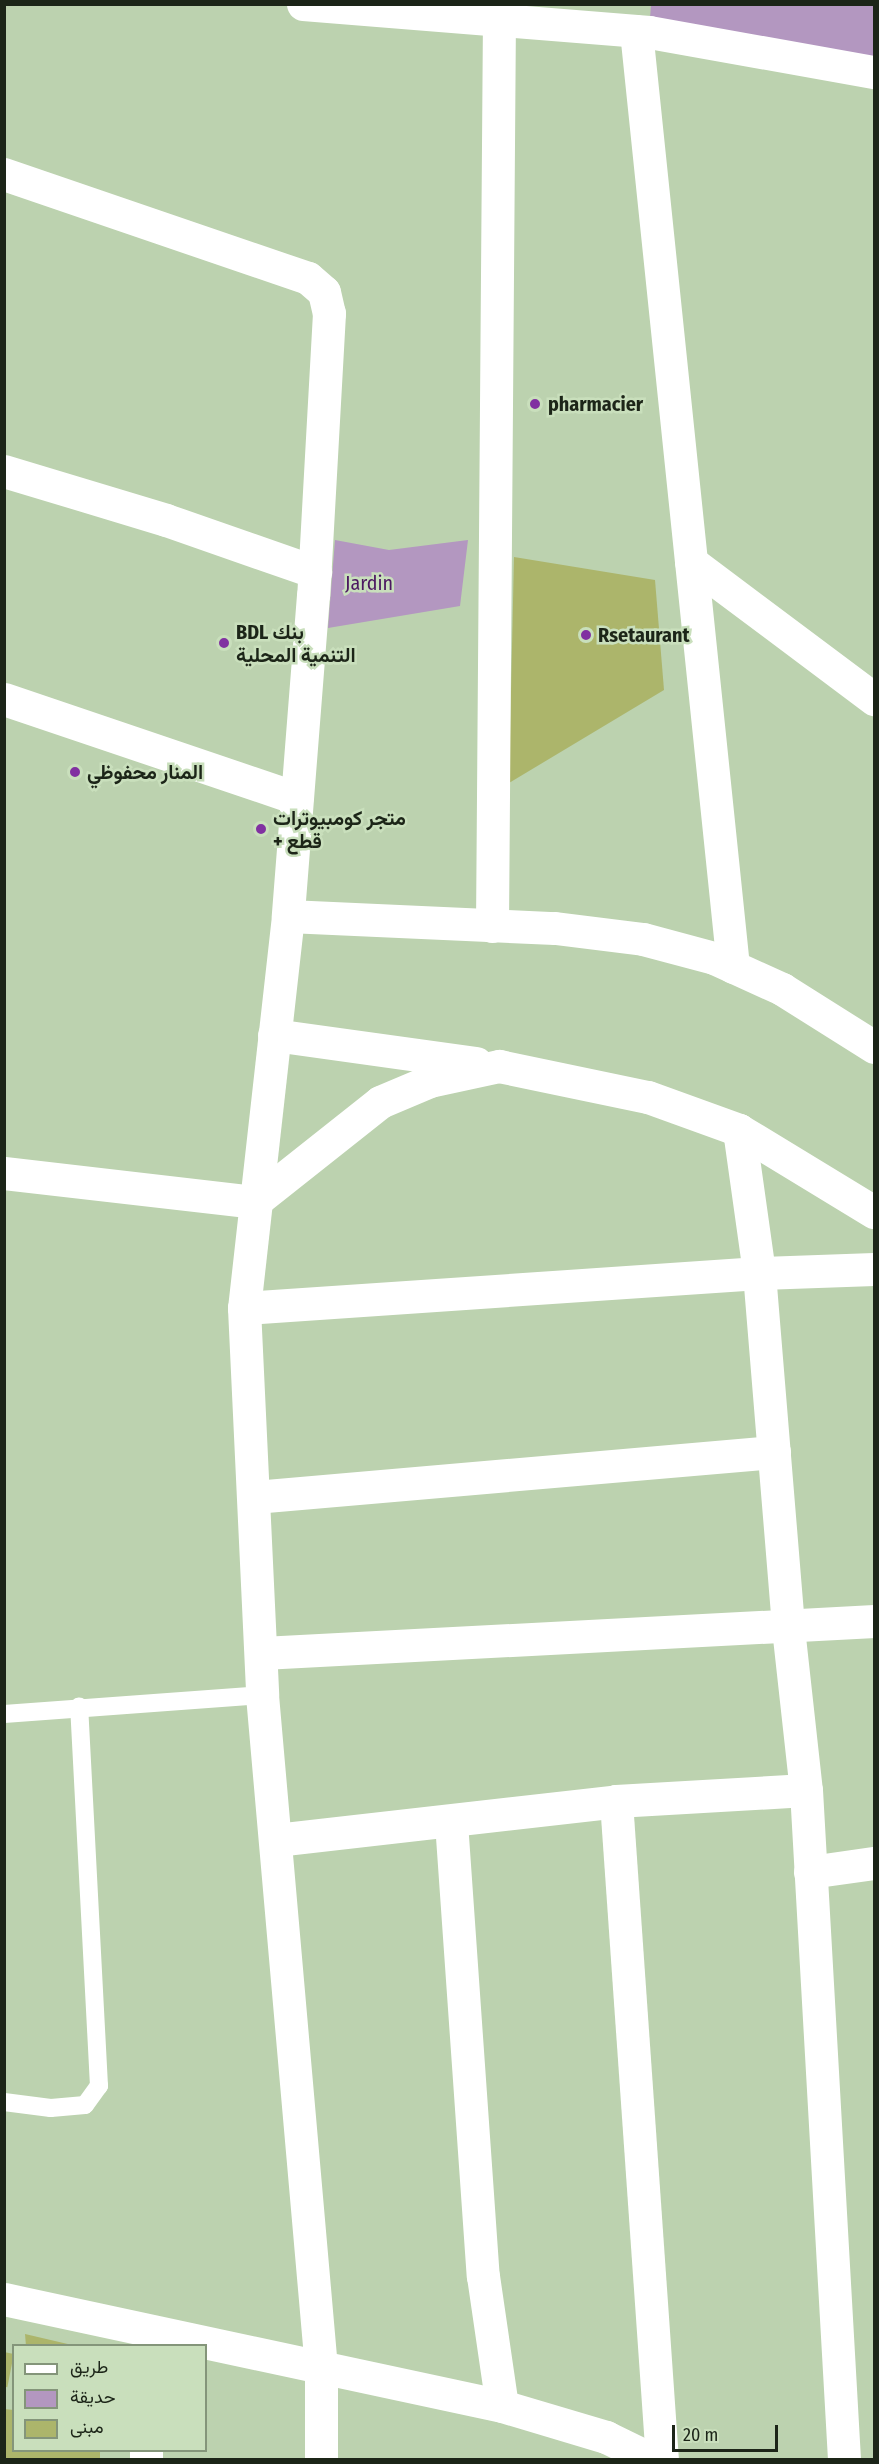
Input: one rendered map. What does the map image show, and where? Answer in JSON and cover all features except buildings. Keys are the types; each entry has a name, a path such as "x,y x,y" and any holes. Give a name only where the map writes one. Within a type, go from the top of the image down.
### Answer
{"street":[{"path":"303,4 636,31 874,72"},
{"path":"492,926 499,20"},
{"path":"636,31 733,967"},
{"path":"7,184 308,278 324,292 329,313 315,572 288,916 254,1202 244,1308 262,1653 262,1695 321,2368 321,2460"},
{"path":"4,471 166,520 315,572"},
{"path":"691,562 874,699"},
{"path":"4,699 297,798"},
{"path":"288,916 555,928 643,939 733,967 783,988 874,1047"},
{"path":"274,1035 499,1066 648,1097 739,1130 874,1212"},
{"path":"4,1173 254,1202 380,1102 430,1081 499,1066"},
{"path":"739,1130 759,1273 788,1628 806,1790 844,2460"},
{"path":"244,1308 759,1273 874,1269"},
{"path":"254,1497 774,1452"},
{"path":"262,1653 788,1628 874,1621"},
{"path":"276,1840 451,1822 616,1801 806,1790"},
{"path":"616,1801 662,2460"},
{"path":"451,1822 483,2276 502,2406"},
{"path":"810,1872 874,1863"},
{"path":"4,2299 139,2337 180,2344"},
{"path":"207,2349 321,2368 502,2406 606,2437 653,2460"}],"lane":[{"path":"4,1714 262,1695"},
{"path":"4,2102 51,2108 85,2105 99,2086 79,1707"}],"green space":[{"path":"651,5 874,5 874,58 649,32"},
{"name":"Jardin","path":"335,540 389,550 468,540 460,606 328,628"}],"place":[{"name":"pharmacier","path":"535,404"},
{"name":"Rsetaurant","path":"586,635"},
{"name":"BDL بنك التنمية المحلية","path":"224,643"},
{"name":"المنار محفوظي","path":"75,772"},
{"name":"متجر كومبيوترات + قطع","path":"261,829"}]}
